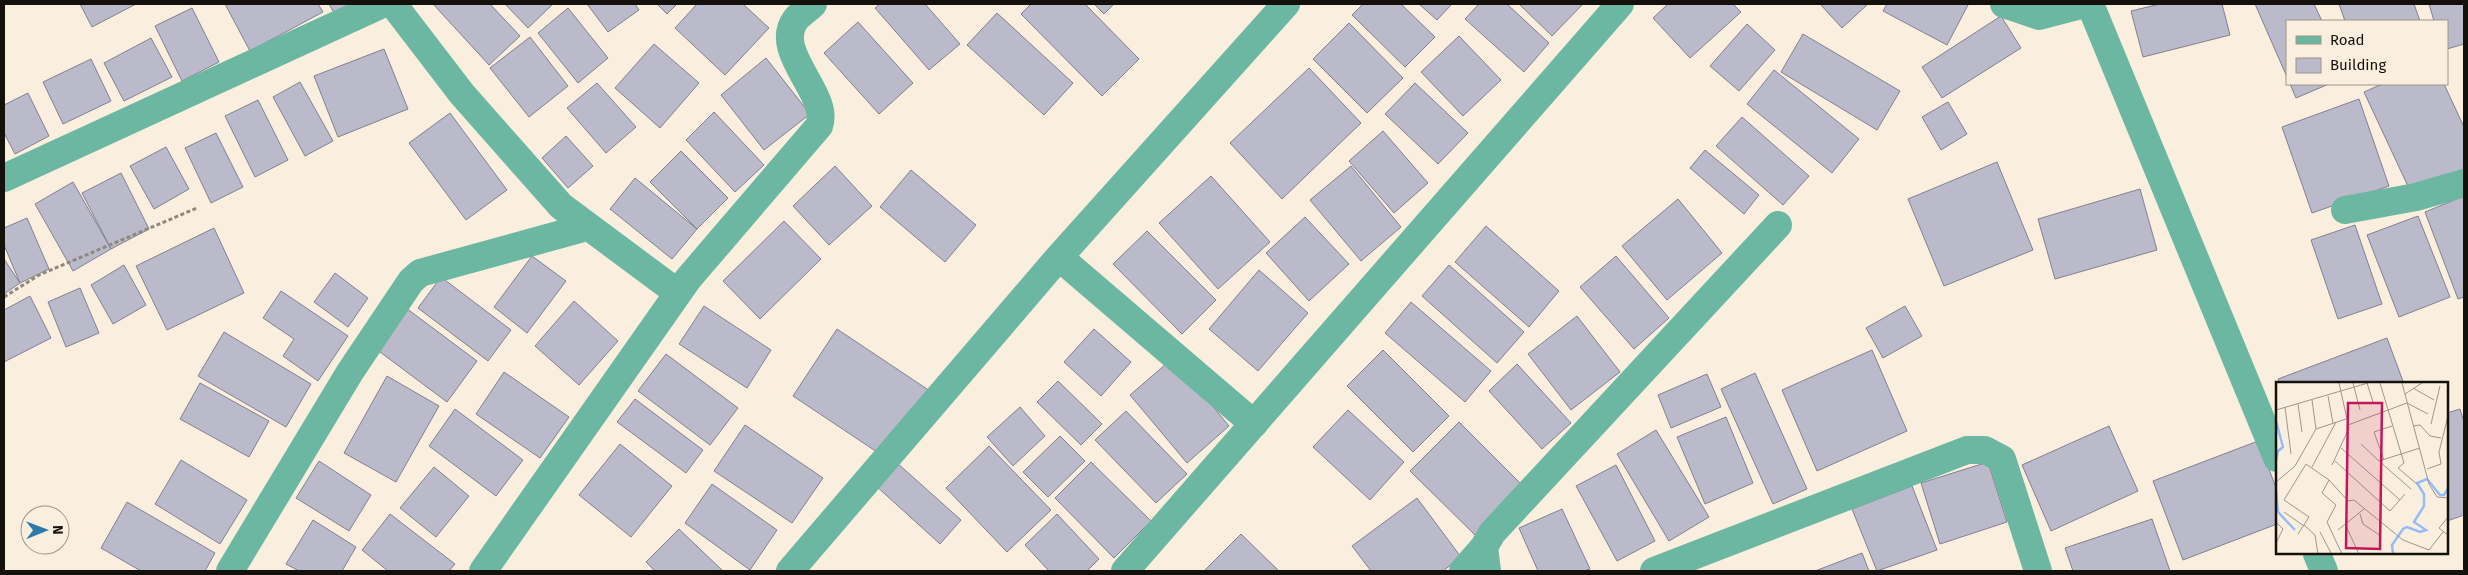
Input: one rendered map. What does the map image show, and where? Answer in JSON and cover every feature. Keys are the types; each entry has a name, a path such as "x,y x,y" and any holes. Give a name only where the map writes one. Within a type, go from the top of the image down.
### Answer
{"street":[{"path":"483,571 678,293 819,126 822,119 820,109 792,53 790,33 795,20 814,4"},
{"path":"790,571 1058,257 1286,4"},
{"path":"1125,571 1620,4"},
{"path":"2004,4 2039,16 2084,4"},
{"path":"2090,4 2276,456"},
{"path":"4,178 385,5 561,206 678,293"},
{"path":"2345,210 2416,197 2464,182"},
{"path":"1463,571 1485,559 1499,526 1778,226"},
{"path":"230,571 350,372 411,281 420,273 588,227"},
{"path":"1058,257 1254,424"},
{"path":"1654,571 1967,450 1985,450 2002,459 2038,571"},
{"path":"2317,555 2324,571"}],"path":[{"path":"4,297 39,275 197,208"}],"building":[{"path":"80,4 136,4 92,27"},
{"path":"225,4 318,4 323,12 250,51"},
{"path":"329,4 357,4 336,16"},
{"path":"433,4 490,4 520,36 489,65"},
{"path":"505,4 553,4 528,28"},
{"path":"587,4 635,4 639,10 608,32"},
{"path":"657,4 677,4 667,14"},
{"path":"697,4 743,4 769,28 725,75 675,28"},
{"path":"880,4 925,4 960,44 929,70 875,8"},
{"path":"1031,4 1085,4 1139,59 1102,96 1021,14"},
{"path":"1094,4 1114,4 1104,14"},
{"path":"1363,4 1401,4 1435,37 1405,67 1352,15"},
{"path":"1419,4 1452,4 1437,20"},
{"path":"1479,4 1507,4 1549,43 1524,72 1465,19"},
{"path":"1519,4 1583,4 1552,36"},
{"path":"1668,4 1733,4 1741,12 1690,58 1653,18"},
{"path":"1820,4 1868,4 1842,28"},
{"path":"1887,4 1968,5 1947,45 1883,11"},
{"path":"2160,4 2222,4 2230,35 2143,57 2131,11"},
{"path":"2255,4 2314,4 2322,20 2286,20 2286,75"},
{"path":"2339,4 2414,4 2420,20 2345,20"},
{"path":"2429,4 2464,4 2464,44 2448,49 2448,20 2434,20"},
{"path":"192,8 219,62 182,81 155,26"},
{"path":"568,8 608,58 578,83 538,33"},
{"path":"997,13 1073,83 1044,115 967,45"},
{"path":"2001,16 2021,48 1942,98 1922,67"},
{"path":"858,22 913,83 879,114 824,53"},
{"path":"1349,23 1403,78 1367,113 1313,59"},
{"path":"1747,24 1775,50 1739,91 1710,66"},
{"path":"1803,34 1900,91 1877,130 1781,72"},
{"path":"1459,36 1501,80 1463,116 1421,72"},
{"path":"530,37 568,86 529,117 490,68"},
{"path":"151,38 172,77 124,101 104,63"},
{"path":"654,44 699,83 660,128 615,88"},
{"path":"384,49 408,109 338,137 314,76"},
{"path":"766,58 810,114 764,150 721,95"},
{"path":"91,59 111,101 63,124 43,82"},
{"path":"1309,68 1361,123 1282,199 1230,143"},
{"path":"1774,70 1859,139 1832,173 1747,104"},
{"path":"300,82 333,141 305,156 273,97"},
{"path":"597,83 636,127 606,153 567,108"},
{"path":"1415,83 1468,133 1438,164 1385,114"},
{"path":"2290,85 2327,85 2296,98"},
{"path":"2380,85 2444,85 2464,127 2464,173 2413,197 2364,92"},
{"path":"28,93 49,136 15,154 4,133 4,105"},
{"path":"2359,99 2389,186 2312,213 2282,127"},
{"path":"258,100 288,160 255,177 225,116"},
{"path":"1948,102 1967,134 1941,150 1922,117"},
{"path":"714,112 764,165 735,192 686,140"},
{"path":"450,113 507,190 466,220 409,143"},
{"path":"1742,117 1809,176 1783,205 1716,146"},
{"path":"1383,131 1428,183 1394,213 1349,161"},
{"path":"216,133 243,187 211,203 185,148"},
{"path":"566,136 593,166 568,188 542,158"},
{"path":"166,147 189,189 154,209 130,166"},
{"path":"1705,150 1759,195 1744,214 1690,168"},
{"path":"681,151 728,198 697,229 650,182"},
{"path":"1997,162 2033,250 1944,286 1908,199"},
{"path":"835,166 872,206 829,245 793,206"},
{"path":"1351,166 1401,227 1361,261 1310,200"},
{"path":"911,170 976,225 945,262 880,207"},
{"path":"121,173 149,229 111,249 82,193"},
{"path":"1211,176 1270,242 1218,289 1159,223"},
{"path":"635,178 697,229 672,259 610,209"},
{"path":"73,182 111,249 73,271 35,204"},
{"path":"2140,189 2157,250 2055,279 2038,219"},
{"path":"2464,196 2464,297 2458,299 2425,212"},
{"path":"1678,199 1722,253 1667,300 1622,246"},
{"path":"2418,216 2450,297 2399,317 2367,235"},
{"path":"1305,217 1349,264 1309,301 1266,253"},
{"path":"27,218 49,269 20,283 4,245 4,228"},
{"path":"784,221 821,259 760,319 723,281"},
{"path":"2355,225 2382,304 2338,319 2311,240"},
{"path":"1486,226 1559,291 1529,327 1455,262"},
{"path":"214,228 244,293 167,330 136,266"},
{"path":"1147,231 1216,300 1182,334 1113,264"},
{"path":"532,256 566,281 527,333 494,307"},
{"path":"1616,256 1669,318 1634,349 1580,287"},
{"path":"4,259 20,283 4,294"},
{"path":"124,265 146,305 113,324 91,285"},
{"path":"1449,265 1524,332 1497,363 1422,296"},
{"path":"1259,270 1308,313 1258,371 1209,329"},
{"path":"335,273 368,298 348,327 314,302"},
{"path":"441,277 511,330 488,361 418,308"},
{"path":"80,288 99,333 66,347 48,302"},
{"path":"281,291 348,336 318,381 283,356 294,339 263,318"},
{"path":"30,296 51,338 4,362 4,310"},
{"path":"574,301 618,341 579,385 535,346"},
{"path":"1411,302 1491,371 1465,402 1385,333"},
{"path":"704,306 771,350 747,388 679,344"},
{"path":"1905,306 1922,336 1883,358 1866,328"},
{"path":"406,308 477,361 447,402 376,349"},
{"path":"1577,316 1620,372 1571,410 1528,354"},
{"path":"837,329 930,391 886,458 793,396"},
{"path":"1094,329 1131,362 1101,396 1064,362"},
{"path":"224,332 311,384 286,427 198,376"},
{"path":"2387,338 2403,382 2279,382 2278,379"},
{"path":"1383,350 1449,416 1413,452 1347,386"},
{"path":"1872,350 1907,431 1817,471 1782,390"},
{"path":"666,354 738,408 710,445 638,391"},
{"path":"1173,358 1229,426 1187,463 1130,395"},
{"path":"1517,364 1571,423 1542,449 1489,391"},
{"path":"504,372 569,417 540,458 476,414"},
{"path":"1755,373 1807,489 1773,504 1721,389"},
{"path":"1707,374 1721,407 1671,428 1658,395"},
{"path":"387,376 439,406 396,482 344,453"},
{"path":"1058,381 1102,424 1081,445 1037,402"},
{"path":"200,383 269,421 249,457 180,419"},
{"path":"635,399 703,450 686,473 617,422"},
{"path":"1020,407 1045,436 1013,466 987,437"},
{"path":"455,409 523,460 496,496 429,446"},
{"path":"2460,409 2464,422 2464,515 2448,521 2448,413"},
{"path":"1348,410 1404,462 1370,500 1313,447"},
{"path":"1126,411 1187,474 1156,503 1095,440"},
{"path":"1726,417 1753,483 1705,504 1677,437"},
{"path":"1459,422 1524,487 1476,536 1410,471"},
{"path":"745,425 823,478 792,523 714,471"},
{"path":"2109,426 2138,491 2051,531 2022,465"},
{"path":"1656,430 1709,517 1669,541 1617,454"},
{"path":"1060,436 1085,461 1048,497 1023,472"},
{"path":"2258,441 2276,487 2276,524 2183,560 2153,481"},
{"path":"620,444 672,486 631,537 579,495"},
{"path":"989,446 1051,510 1007,552 946,488"},
{"path":"181,460 247,500 220,544 155,504"},
{"path":"319,461 371,495 349,531 296,498"},
{"path":"896,462 961,520 940,544 875,485"},
{"path":"1091,462 1151,521 1114,558 1055,498"},
{"path":"1988,462 2007,522 1940,544 1921,483"},
{"path":"1616,465 1655,541 1617,561 1576,486"},
{"path":"434,467 469,496 436,537 400,508"},
{"path":"712,484 777,530 750,570 685,523"},
{"path":"1912,486 1937,550 1877,571 1852,509"},
{"path":"1417,498 1461,557 1443,571 1371,571 1352,546"},
{"path":"127,502 215,553 205,571 141,571 101,548"},
{"path":"1562,509 1590,569 1584,571 1538,571 1519,528"},
{"path":"390,514 455,564 449,571 388,571 362,550"},
{"path":"1057,514 1099,559 1087,571 1049,571 1025,545"},
{"path":"2152,519 2170,571 2073,571 2065,548"},
{"path":"313,520 356,547 342,571 299,571 286,564"},
{"path":"679,529 723,571 655,571 646,562"},
{"path":"1241,534 1279,571 1204,571"},
{"path":"1862,553 1869,571 1815,571"}]}
